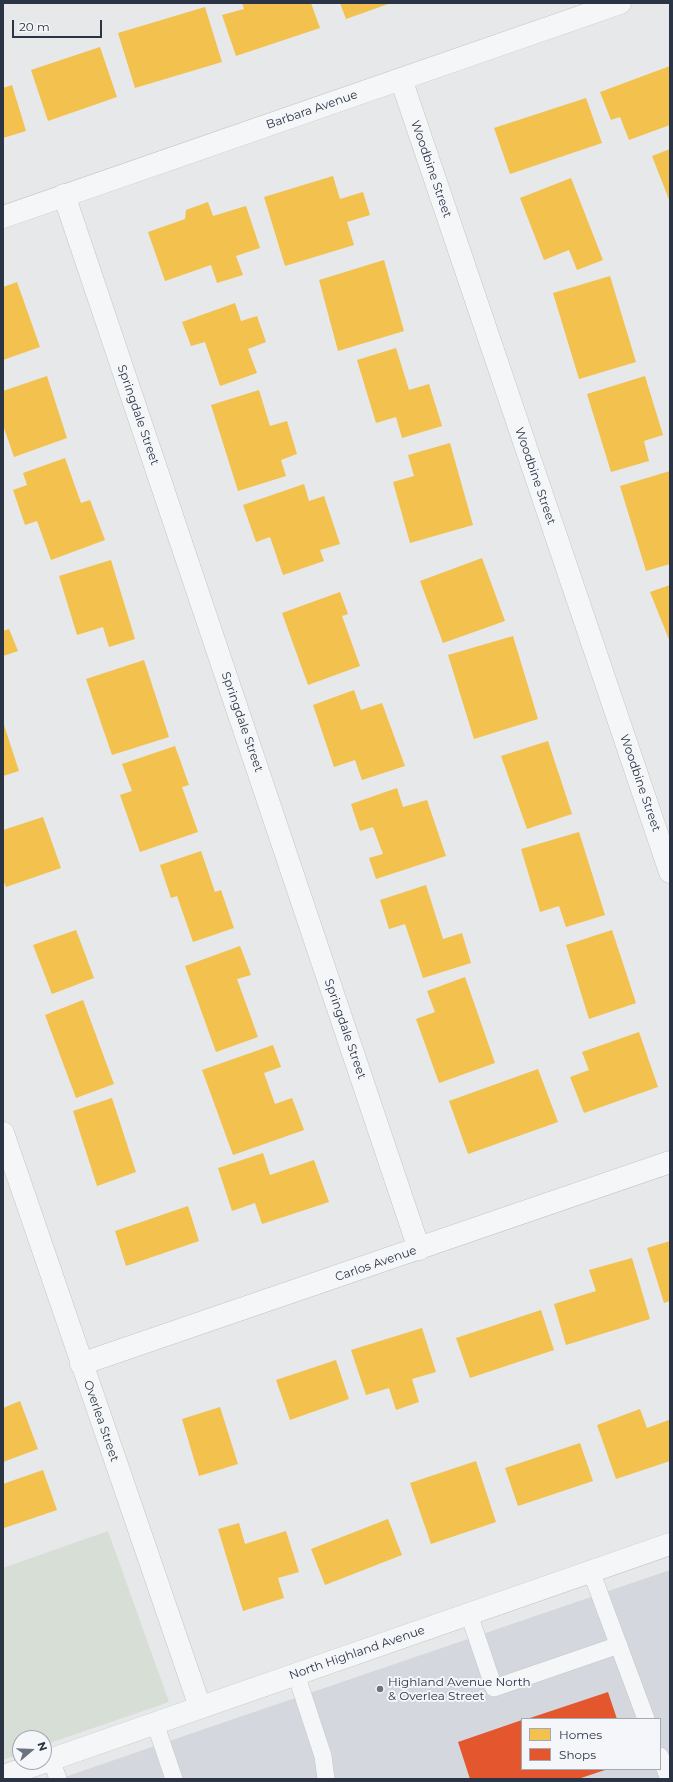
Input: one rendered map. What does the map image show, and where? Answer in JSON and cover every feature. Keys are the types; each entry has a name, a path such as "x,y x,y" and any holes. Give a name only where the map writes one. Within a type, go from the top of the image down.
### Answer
{"street":[{"name":"Barbara Avenue","path":"3,216 620,3"},
{"name":"Woodbine Street","path":"401,79 670,872"},
{"name":"Springdale Street","path":"64,196 419,1249"},
{"name":"Overlea Street","path":"3,1133 81,1364 200,1707"},
{"name":"Carlos Avenue","path":"81,1364 670,1162"},
{"name":"North Highland Avenue","path":"52,1765 155,1723 670,1544"},
{"name":"North Highland Avenue","path":"3,1776 31,1770"}],"lane":[{"path":"592,1571 646,1718"},
{"path":"469,1614 494,1688 619,1645"},
{"path":"296,1674 323,1756 326,1779"},
{"path":"155,1723 174,1779"},
{"path":"661,1759 669,1779"}],"shaded area":[{"path":"108,1531 169,1702 52,1742 52,1730 12,1730 12,1757 3,1760 3,1568"},
{"path":"670,1570 670,1779 59,1779"}],"building: Homes":[{"path":"242,3 311,3 320,28 236,56 222,15 244,9"},
{"path":"340,3 391,3 346,19"},
{"path":"205,7 222,62 135,88 118,33"},
{"path":"100,47 117,97 48,121 31,70"},
{"path":"670,66 670,125 629,140 620,117 611,120 600,92"},
{"path":"12,85 26,131 3,138 3,88"},
{"path":"586,98 602,143 510,174 494,128"},
{"path":"670,149 670,202 652,156"},
{"path":"333,176 340,199 363,192 370,215 347,222 354,245 285,266 264,197"},
{"path":"571,178 603,260 577,270 569,250 544,260 520,198"},
{"path":"208,202 213,216 246,206 260,248 236,256 243,275 217,283 211,265 165,281 148,232 185,219 186,210"},
{"path":"384,260 404,331 338,351 319,280"},
{"path":"610,276 636,362 579,379 553,293"},
{"path":"17,282 40,347 3,360 3,287"},
{"path":"235,303 241,321 257,316 266,342 248,349 257,373 220,386 205,342 191,346 182,322"},
{"path":"396,348 409,390 429,384 442,426 402,438 396,417 376,423 357,360"},
{"path":"47,376 67,438 14,457 3,425 3,391"},
{"path":"645,376 663,435 644,441 649,461 611,472 587,394"},
{"path":"259,390 270,426 287,421 297,454 281,460 286,476 238,491 211,405"},
{"path":"450,443 473,525 410,543 393,482 414,476 408,455"},
{"path":"65,458 81,503 90,500 105,540 51,560 37,521 25,525 13,490 27,485 23,473"},
{"path":"670,471 670,564 646,571 620,486"},
{"path":"304,484 309,501 324,496 340,544 320,550 324,561 283,575 270,537 256,542 243,505"},
{"path":"482,558 505,621 443,643 420,581"},
{"path":"111,560 135,639 109,647 103,627 77,635 59,576"},
{"path":"670,585 670,642 650,592"},
{"path":"340,592 348,614 342,616 360,666 308,685 282,613"},
{"path":"9,629 18,651 3,656 3,631"},
{"path":"513,636 538,719 474,739 448,655"},
{"path":"144,660 169,737 112,755 86,679"},
{"path":"354,690 361,710 382,703 405,766 362,780 355,760 334,767 313,705"},
{"path":"3,722 19,771 3,776"},
{"path":"548,741 572,814 527,829 501,756"},
{"path":"175,746 189,785 182,787 198,832 140,852 120,795 132,791 122,764"},
{"path":"397,788 403,807 427,800 446,856 376,879 369,858 383,854 373,827 360,831 351,804"},
{"path":"43,817 61,868 6,887 3,880 3,830"},
{"path":"579,832 605,915 566,927 559,906 540,912 521,849"},
{"path":"201,851 215,892 221,890 234,928 193,942 177,896 171,898 160,865"},
{"path":"426,885 443,939 462,933 471,963 423,978 405,924 389,929 380,900"},
{"path":"76,930 94,978 52,994 33,945"},
{"path":"612,930 636,1003 589,1019 566,945"},
{"path":"240,946 251,975 237,979 258,1037 216,1052 185,966"},
{"path":"465,977 495,1063 439,1083 416,1019 435,1012 427,991"},
{"path":"83,1000 114,1084 76,1098 45,1015"},
{"path":"639,1032 658,1087 584,1113 570,1077 589,1070 582,1052"},
{"path":"273,1045 281,1067 264,1073 275,1104 292,1098 304,1130 233,1155 202,1070"},
{"path":"538,1069 558,1122 468,1154 449,1101"},
{"path":"112,1098 136,1172 97,1186 73,1111"},
{"path":"263,1153 270,1175 314,1160 329,1202 262,1224 255,1203 232,1211 218,1168"},
{"path":"188,1206 199,1241 126,1266 115,1231"},
{"path":"670,1241 670,1301 664,1303 647,1248"},
{"path":"632,1258 650,1319 566,1345 554,1304 596,1291 589,1270"},
{"path":"541,1310 554,1350 470,1378 456,1338"},
{"path":"422,1328 436,1372 412,1379 419,1402 396,1410 389,1388 366,1395 351,1350"},
{"path":"336,1360 349,1399 290,1420 276,1380"},
{"path":"20,1401 38,1449 3,1462 3,1408"},
{"path":"220,1407 238,1464 199,1476 182,1419"},
{"path":"640,1409 647,1428 669,1420 670,1461 616,1479 597,1425"},
{"path":"580,1443 593,1481 518,1506 505,1468"},
{"path":"476,1461 496,1522 431,1544 410,1483"},
{"path":"43,1470 57,1510 4,1528 3,1484"},
{"path":"388,1519 402,1555 325,1585 311,1549"},
{"path":"239,1523 245,1544 286,1531 299,1572 278,1578 284,1598 243,1611 218,1529"}],"building: Shops":[{"path":"608,1692 617,1718 530,1718"},
{"path":"521,1720 521,1770 605,1770 578,1779 470,1779 458,1742"}],"place":[{"name":"Highland Avenue North & Overlea Street","path":"380,1689"}]}
